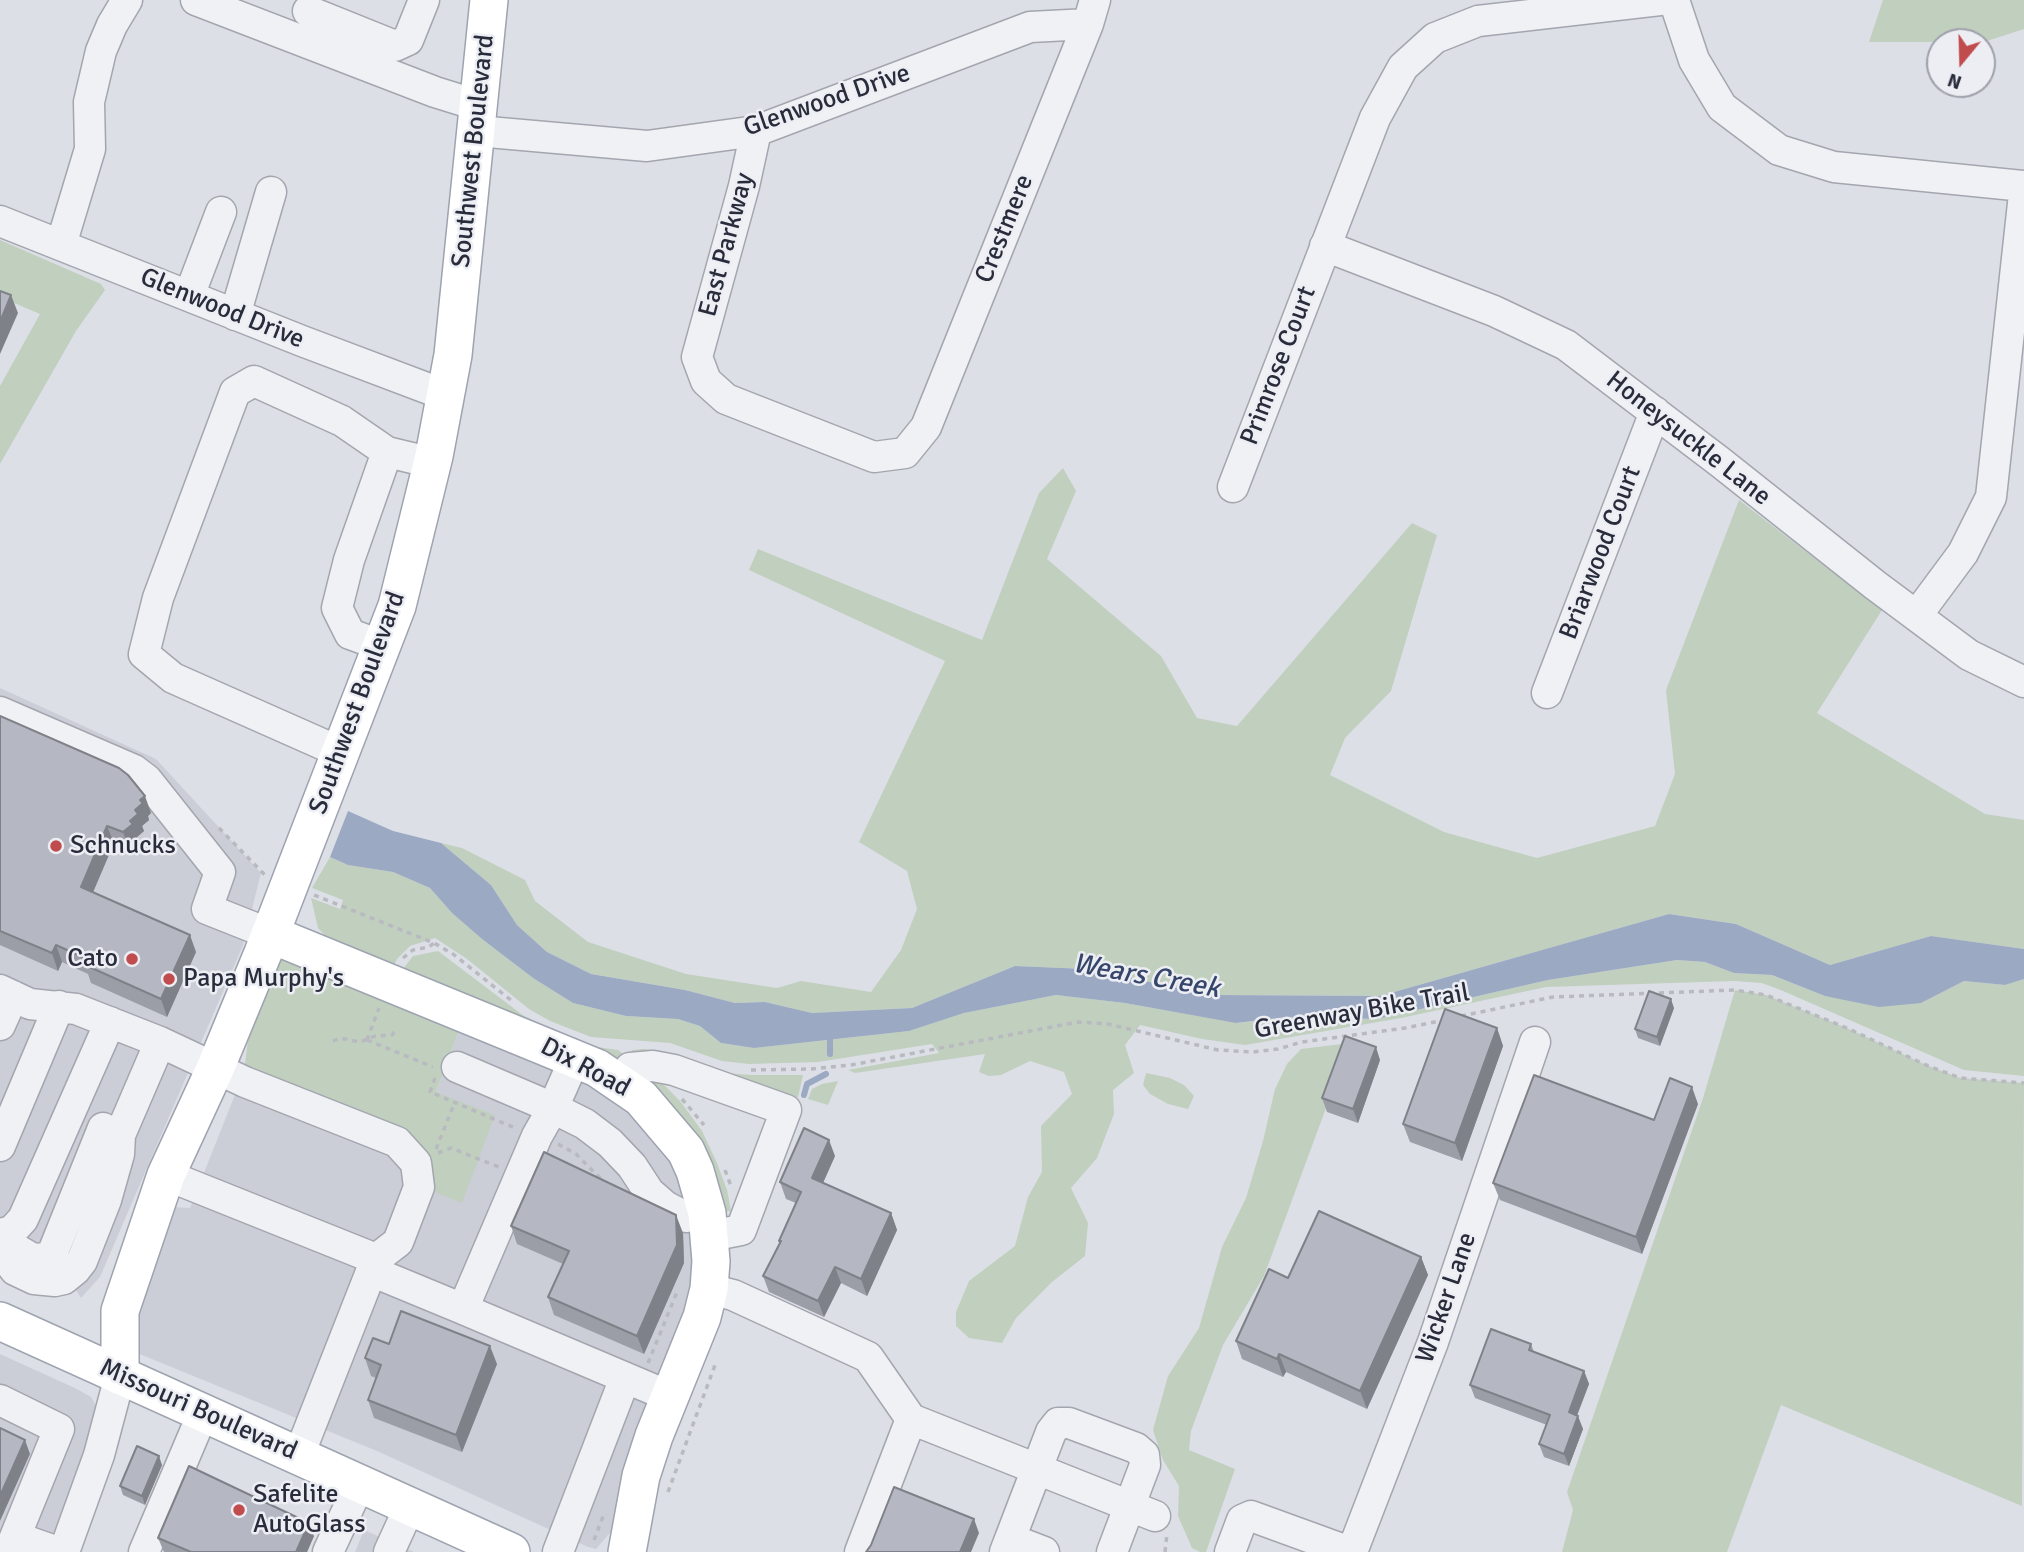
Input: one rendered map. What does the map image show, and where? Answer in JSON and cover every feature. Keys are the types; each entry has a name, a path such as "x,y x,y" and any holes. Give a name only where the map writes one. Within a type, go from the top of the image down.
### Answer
{"main road":[{"name":"Southwest Boulevard","path":"120,1376 120,1311 166,1175 215,1069 270,934 299,889 340,752 397,606 433,463 453,355 489,0"},
{"path":"299,889 293,911 317,944 345,965"},
{"name":"Dix Road","path":"270,934 597,1068 641,1098 686,1151 695,1171 709,1224 694,1289 702,1317 648,1387 640,1476 610,1546"},
{"name":"Missouri Boulevard","path":"1,1325 299,1455 512,1552"}],"street":[{"path":"61,245 90,149 89,102 97,64 112,25 127,0"},
{"name":"Glenwood Drive","path":"196,0 435,92 478,119 647,146 755,131 1030,27 1091,12"},
{"path":"297,39 310,5 395,46 408,40 424,0"},
{"name":"Primrose Court","path":"1233,487 1375,118 1403,67 1435,37 1478,20 1660,0"},
{"path":"1674,0 1695,60 1722,107 1779,150 1834,167 2024,187"},
{"name":"Crestmere","path":"697,357 706,381 726,399 874,457 905,453 926,427 1091,12"},
{"name":"East Parkway","path":"697,357 744,186 755,131"},
{"path":"235,315 271,192"},
{"path":"1917,615 1963,553 1991,497 2024,194"},
{"path":"189,296 221,212"},
{"name":"Glenwood Drive","path":"0,220 235,315 445,395"},
{"name":"Honeysuckle Lane","path":"1325,246 1494,311 1566,345 1969,655 2024,682"},
{"path":"340,752 173,678 144,654 158,598 235,392 254,381 342,421 387,452 433,463"},
{"name":"Briarwood Court","path":"1547,693 1655,412"},
{"path":"383,646 350,634 337,608 349,560 387,452"},
{"path":"0,712 134,770 147,780 220,872 207,909 270,934"},
{"path":"0,1025 7,993 30,1004 76,1009 160,1042 215,1069 397,1142 416,1163 419,1186 398,1242 373,1265 299,1455"},
{"path":"0,1146 59,1006"},
{"path":"0,1236 12,1231 23,1219 110,1022"},
{"path":"0,1236 27,1256 40,1260 48,1258 53,1252 111,1132 160,1042"},
{"name":"Wicker Lane","path":"1351,1552 1433,1342 1535,1042"},
{"path":"463,1309 537,1136 553,1108 575,1058"},
{"path":"457,1068 585,1124 610,1143 632,1166 649,1192 665,1206 686,1217 741,1230 786,1110 674,1070 653,1066 630,1068 620,1082"},
{"path":"0,1250 15,1270 34,1279 64,1279 82,1261 106,1200 119,1154 111,1132 70,1115"},
{"path":"166,1175 373,1265 463,1309 648,1387 558,1552"},
{"path":"694,1289 733,1295 868,1357 911,1419 1143,1512"},
{"path":"0,1400 60,1429 12,1544 66,1551 99,1455 120,1376"},
{"path":"144,1552 203,1413"},
{"path":"860,1552 911,1419"},
{"path":"1044,1552 1008,1545 1051,1432 1058,1423 1063,1422 1136,1448 1146,1460 1143,1512 1112,1552"},
{"path":"328,1552 360,1483"},
{"path":"389,1552 410,1506"},
{"path":"1230,1552 1242,1520 1251,1516 1305,1544 1351,1552"}],"path":[{"path":"299,889 434,943 453,954 517,1006"},
{"name":"Greenway Bike Trail","path":"1459,1016 1553,997 1735,990 1766,995 1960,1078 2024,1083"},
{"path":"367,1040 382,1000"},
{"name":"Greenway Bike Trail","path":"747,1070 812,1069 850,1065 1078,1022 1108,1024 1218,1050 1253,1052 1446,1019"},
{"path":"333,1041 340,1038 360,1042 375,1036 392,1035 395,1031"},
{"path":"367,1040 433,1067 432,1071 437,1073 430,1092 576,1154 605,1184"},
{"path":"455,1102 433,1155 451,1148 520,1176"},
{"path":"648,1387 644,1371 694,1289"},
{"path":"609,1502 610,1546"}],"shaded area":[{"path":"0,688 156,759 261,873 243,945 100,1277 81,1298 73,1285 0,1269"},
{"path":"461,1025 590,1080 648,1123 684,1180 698,1277 616,1526 596,1549 377,1451 137,1353 131,1316 172,1207 190,1208 244,1072 436,1092"},
{"path":"0,1354 77,1389 91,1397 95,1404 95,1417 82,1472 51,1552 0,1552"},
{"path":"364,1530 414,1552 355,1552"}],"green space":[{"path":"1883,0 2024,0 2024,29 1996,38 1996,28 1926,28 1926,42 1869,42"},
{"path":"0,240 101,284 105,290 76,331 0,464 0,386 40,314 0,297"},
{"path":"1063,468 1076,491 1047,559 1161,656 1197,718 1237,726 1412,523 1437,535 1391,691 1345,738 1330,775 1444,832 1537,858 1655,826 1675,774 1666,690 1739,500 1882,610 1817,713 1985,814 2024,820 2024,949 1931,936 1830,965 1736,924 1669,914 1380,996 1214,995 1086,969 1015,966 912,1008 812,1013 765,1002 735,1003 685,990 591,974 547,952 517,925 491,885 441,843 462,848 525,880 535,901 588,942 686,974 777,988 801,981 871,992 901,950 917,909 907,871 859,842 945,661 749,570 758,549 982,640 1039,493"},
{"path":"330,857 348,865 393,872 430,888 452,913 482,939 533,978 573,1003 626,1016 678,1019 700,1026 721,1043 754,1048 909,1031 964,1013 1056,995 1125,1003 1238,1023 1287,1017 1377,1019 1548,980 1677,960 1705,962 1734,973 1772,975 1825,996 1921,1003 1964,981 2005,985 2024,979 2024,1076 1964,1070 1783,991 1762,983 1734,981 1546,987 1401,1018 1245,1045 1202,1039 1140,1025 1125,1045 1134,1073 1113,1090 1114,1114 1097,1158 1071,1188 1088,1223 1085,1256 1052,1282 1016,1318 1002,1343 969,1338 956,1326 956,1312 969,1281 1015,1246 1028,1197 1042,1172 1041,1126 1072,1094 1064,1072 1030,1061 1001,1075 989,1076 979,1072 985,1054 855,1073 848,1070 939,1053 932,1044 818,1062 749,1064 722,1061 670,1043 591,1037 550,1021 529,1009 467,959 435,938 410,946 389,968 331,942 318,928 311,898 340,909 343,900 312,888"},
{"path":"438,951 524,1016 576,1040 618,1050 627,1057 610,1058 405,975 403,969 413,956"},
{"path":"281,953 461,1025 436,1092 495,1115 462,1203 432,1191 421,1158 244,1072 249,1032"},
{"path":"1735,990 1766,995 1960,1078 2024,1083 2022,1506 1781,1405 1727,1552 1562,1552 1573,1510 1567,1492 1703,1098"},
{"path":"1350,1043 1264,1276 1223,1345 1191,1431 1189,1450 1235,1469 1206,1552 1200,1552 1192,1548 1178,1516 1179,1486 1163,1460 1153,1430 1168,1376 1199,1328 1222,1247 1246,1198 1275,1089 1287,1064 1301,1049"},
{"path":"645,1049 667,1053 724,1073 803,1075 798,1097 786,1097 640,1057 631,1050"},
{"path":"1146,1073 1170,1078 1184,1085 1194,1096 1188,1109 1168,1104 1150,1094 1143,1085"},
{"path":"643,1077 661,1082 680,1101 702,1131 727,1190 731,1211 724,1212"},
{"path":"838,1081 828,1105 808,1099 812,1089"}],"water":[{"path":"348,811 393,831 441,843 491,885 517,925 547,952 591,974 685,990 735,1003 765,1002 812,1013 912,1008 1015,966 1086,969 1214,995 1380,996 1669,914 1736,924 1830,965 1931,936 2024,949 2024,979 2005,985 1964,981 1921,1003 1879,1007 1825,996 1772,975 1734,973 1705,962 1677,960 1548,980 1377,1019 1287,1017 1236,1023 1125,1003 1056,995 964,1013 909,1031 754,1048 721,1043 700,1026 678,1019 626,1016 573,1003 533,978 482,939 452,913 430,888 393,872 348,865 330,857"}],"building":[{"path":"0,291 11,295 0,322"},
{"name":"Schnucks","path":"0,716 119,768 145,796 140,800 143,803 135,810 138,814 130,821 133,824 123,832 107,826 81,887 190,935 161,999 85,965 87,959 56,945 52,953 0,931"},
{"path":"1649,991 1671,999 1657,1037 1635,1029"},
{"path":"1445,1009 1497,1028 1455,1143 1403,1124"},
{"path":"1345,1036 1376,1047 1353,1109 1322,1098"},
{"path":"1534,1075 1654,1120 1670,1078 1692,1087 1636,1237 1493,1183"},
{"path":"804,1128 829,1140 812,1178 891,1213 861,1279 835,1267 818,1301 763,1276 801,1192 780,1182"},
{"path":"544,1152 676,1215 677,1245 637,1336 548,1297 569,1251 511,1226"},
{"path":"1319,1211 1421,1257 1360,1391 1279,1354 1277,1359 1236,1341 1269,1269 1288,1278"},
{"path":"401,1311 490,1346 456,1435 368,1400 381,1365 365,1358 373,1338 389,1344"},
{"path":"1491,1329 1531,1344 1529,1350 1584,1371 1569,1412 1578,1416 1564,1454 1539,1444 1550,1415 1470,1385"},
{"path":"0,1428 25,1440 0,1496"},
{"path":"137,1446 159,1456 142,1496 120,1486"},
{"path":"189,1466 309,1523 296,1552 191,1552 158,1538"},
{"path":"894,1487 974,1519 960,1552 866,1552"}],"waterway":[{"path":"830,1032 830,1054"},
{"path":"804,1095 807,1084 826,1074"}],"place":[{"name":"Schnucks","path":"56,846"},
{"name":"Cato","path":"132,959"},
{"name":"Papa Murphy's","path":"169,979"},
{"name":"Safelite AutoGlass","path":"239,1510"}],"water label":[{"name":"Wears Creek","path":"1146,977"}]}
